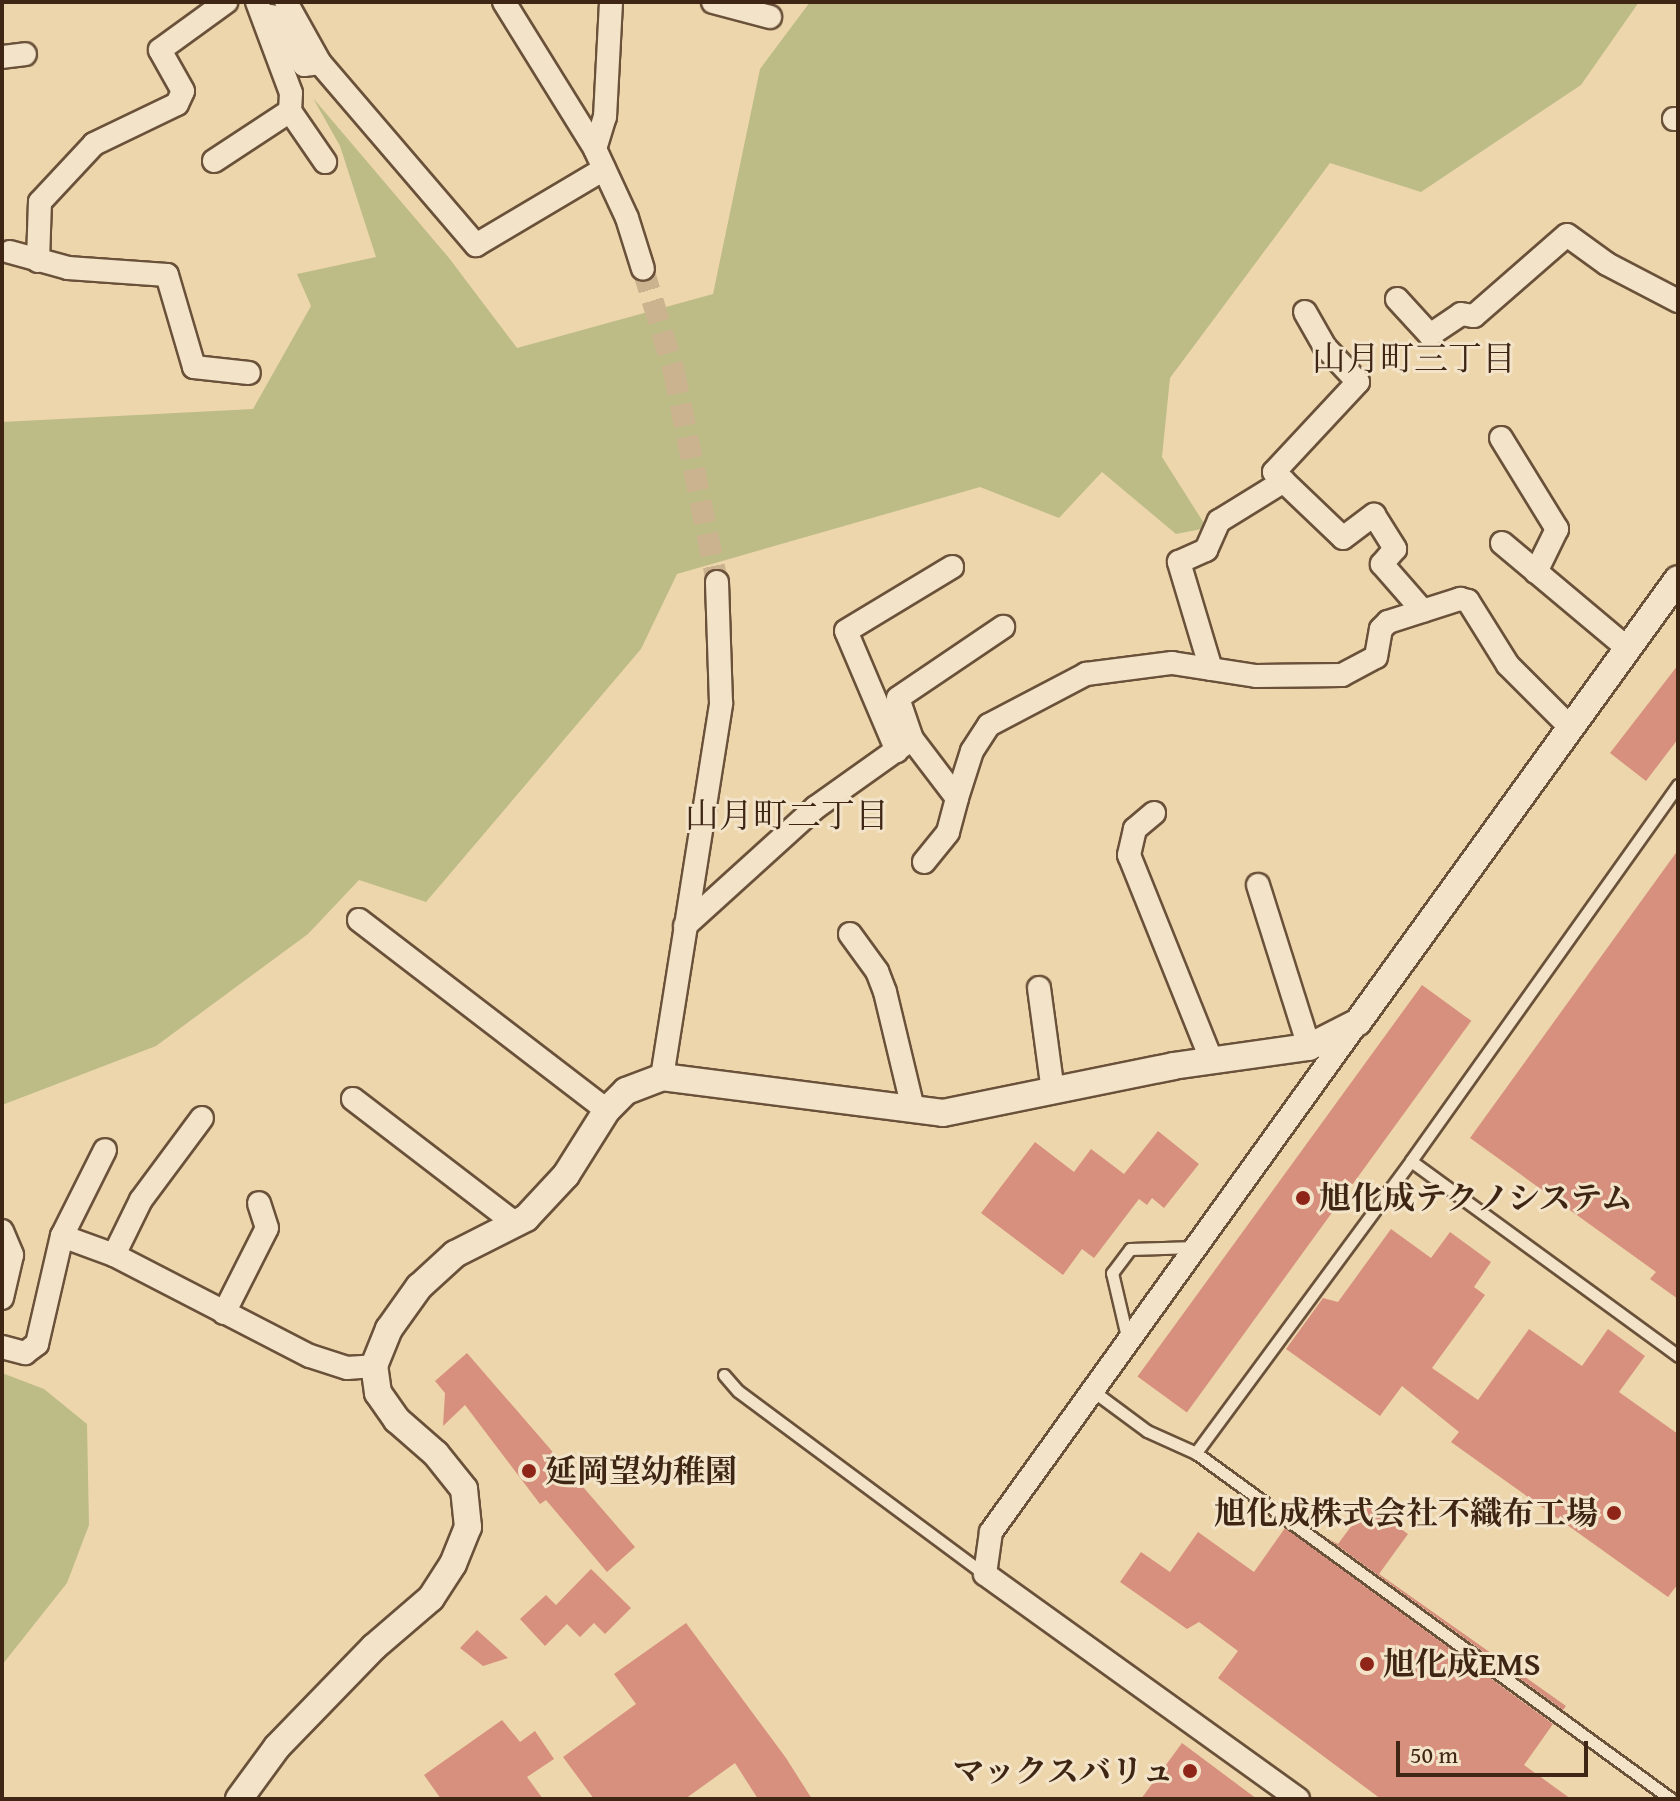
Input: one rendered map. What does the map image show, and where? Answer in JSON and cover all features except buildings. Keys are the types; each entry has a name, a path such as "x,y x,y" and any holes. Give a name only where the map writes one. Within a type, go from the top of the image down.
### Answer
{"street":[{"path":"38,261 40,202 94,144 177,104 183,91 160,50 226,2"},
{"path":"259,2 304,65 320,63"},
{"path":"259,2 291,93 290,111 325,162"},
{"path":"286,2 320,63 476,245 599,159 605,117 611,2"},
{"path":"504,2 599,159 643,269"},
{"path":"713,2 770,17"},
{"path":"2,57 25,54"},
{"path":"214,161 290,111"},
{"path":"1397,299 1430,335 1461,314 1474,316 1567,235 1607,264 1678,301"},
{"path":"10,252 68,268 167,275 194,367 249,373"},
{"path":"1305,312 1325,347 1358,382 1274,472 1343,538 1374,515 1395,549 1382,564 1423,611"},
{"path":"1501,438 1557,529 1536,572"},
{"path":"1211,669 1179,562 1206,550 1219,521 1284,481"},
{"path":"1502,543 1626,647"},
{"path":"952,567 846,631 904,745 957,798"},
{"path":"1298,1799 985,1574 991,1532 1626,647 1678,579"},
{"path":"662,1077 721,703 717,582"},
{"path":"924,862 948,832 972,751 989,725 1017,706 1086,674 1172,663 1311,679 1342,675 1376,657 1381,629 1388,622 1460,599 1468,601 1508,665 1570,727"},
{"path":"904,745 898,698 1003,627"},
{"path":"685,926 815,808 904,745"},
{"path":"1154,813 1135,829 1129,855 1211,1059"},
{"path":"1258,885 1309,1047"},
{"path":"359,920 607,1110"},
{"path":"850,934 877,971 885,992 913,1109"},
{"path":"1039,988 1053,1091"},
{"path":"239,1799 277,1747 374,1647 431,1598 468,1527 464,1489 436,1454 397,1420 378,1393 374,1366 389,1329 419,1287 455,1254 516,1224 566,1175 607,1110 626,1091 662,1077 943,1113 1211,1059 1309,1047 1358,1022"},
{"path":"353,1099 516,1224"},
{"path":"114,1255 141,1200 202,1118"},
{"path":"2,1347 25,1353 37,1344 62,1236 105,1150"},
{"path":"224,1313 267,1228 259,1203"},
{"path":"2,1231 12,1255 2,1298"},
{"path":"62,1236 114,1255 310,1356 347,1368 374,1366"}],"lane":[{"path":"1196,1453 1411,1161 1678,785"},
{"path":"1411,1161 1678,1356"},
{"path":"1128,1342 1112,1273 1130,1249 1197,1247"},
{"path":"724,1375 738,1391 985,1574"},
{"path":"1093,1391 1147,1431 1196,1453 1671,1799"}],"shaded area":[{"path":"810,2 1639,2 1581,85 1421,192 1330,163 1170,378 1162,457 1207,528 1176,534 1102,472 1059,518 980,487 677,574 641,649 426,902 359,880 308,934 156,1046 2,1105 2,422 253,409 311,306 297,274 376,257 340,146 313,98 449,258 517,348 713,294 760,69"},
{"path":"2,1373 44,1389 87,1424 89,1525 67,1583 2,1665"}],"tunnel":[{"path":"643,269 674,372 717,582"}],"place":[{"name":"旭化成テクノシステム","path":"1303,1198"},
{"name":"延岡望幼稚園","path":"529,1471"},
{"name":"旭化成株式会社不織布工場","path":"1614,1513"},
{"name":"旭化成EMS","path":"1367,1664"},
{"name":"マックスバリュ","path":"1190,1771"}],"district":[{"name":"山月町三丁目","path":"1414,358"},
{"name":"山月町二丁目","path":"787,815"}]}
